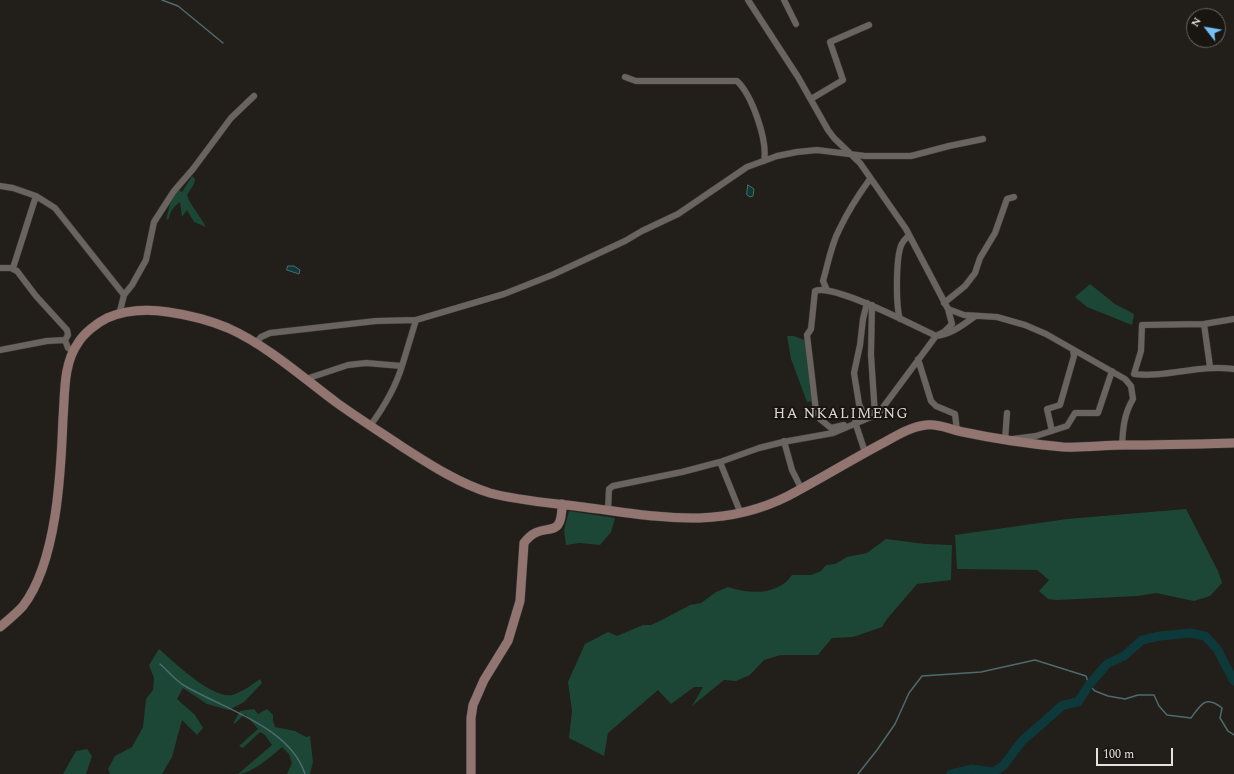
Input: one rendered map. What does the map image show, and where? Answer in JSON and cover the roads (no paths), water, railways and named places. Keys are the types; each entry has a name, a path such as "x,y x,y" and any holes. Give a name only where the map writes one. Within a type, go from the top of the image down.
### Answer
{"main road":[{"path":"0,627 14,616 28,598 39,576 48,547 61,475 67,372 78,342 89,330 106,319 148,310 192,316 230,329 256,344 370,426 424,461 450,476 468,484 490,493 517,499 608,510 633,515 702,519 741,514 768,505 802,488 865,452 921,426 933,424 957,431 1005,440 1068,447 1234,443"},
{"path":"471,774 471,718 473,705 484,680 501,654 510,634 520,601 524,542 536,531 557,527 562,518 562,504"}],"street":[{"path":"608,510 609,489 613,486 682,472 720,462 784,441 833,433 875,415 884,408 936,336 944,332 952,324 948,309 909,236 853,154 834,138 748,0"},
{"path":"784,0 796,24"},
{"path":"811,99 843,80 830,42 869,25"},
{"path":"625,77 636,81 736,81 745,88 754,108 766,150 764,161"},
{"path":"119,315 124,295 132,285 146,260 154,222 174,191 193,169 231,118 254,96"},
{"path":"256,344 261,337 270,333 376,320 416,320 504,294 552,275 607,250 678,214 719,188 733,175 764,161 797,152 818,150 853,154 910,156 983,139"},
{"path":"827,290 823,281 838,231 851,210 856,198 870,179"},
{"path":"0,186 13,188 36,196 55,208 70,224 124,295"},
{"path":"13,268 36,196"},
{"path":"944,303 972,279 983,252 995,233 1007,198 1014,197"},
{"path":"900,319 898,306 898,266 902,243 909,236"},
{"path":"0,268 13,268 66,330 68,335 65,340"},
{"path":"854,423 831,428 820,419 816,411 807,335 811,328 815,291 827,290 870,304 936,336 942,336 957,329 974,317"},
{"path":"870,304 871,355 875,415"},
{"path":"865,418 859,404 854,373 860,345 862,319 870,304"},
{"path":"948,309 958,314 974,317 997,317 1025,325 1046,334 1125,379 1131,386 1133,399 1126,411 1122,445"},
{"path":"1234,319 1204,324 1142,325 1141,351 1134,374 1148,376 1210,367 1234,369"},
{"path":"370,426 385,405 397,383 416,320"},
{"path":"1204,324 1210,367"},
{"path":"0,350 47,341 65,340"},
{"path":"65,340 68,348 74,351"},
{"path":"1052,431 1047,409 1060,405 1074,356 1073,350"},
{"path":"918,359 931,401 936,406 955,414 957,431"},
{"path":"306,379 348,365 366,363 402,366"},
{"path":"1007,413 1005,440 1052,431 1067,426 1075,413 1098,413 1112,372"},
{"path":"854,423 865,452"},
{"path":"784,441 792,470 802,488"},
{"path":"720,462 741,514"}],"water":[{"path":"748,185 754,189 753,196 750,197 747,195"},
{"path":"288,266 294,266 300,270 299,274 287,270"}],"waterway":[{"path":"162,0 178,6 223,43"},
{"path":"951,774 971,769 994,772 1003,766 1022,741 1063,705 1078,702 1089,685 1107,664 1124,656 1142,640 1160,636 1190,633 1205,636 1217,649 1234,681"},
{"path":"858,774 895,724 909,693 922,676 981,672 1035,660 1086,676 1089,685 1095,691 1108,696 1125,699 1138,695 1154,695 1159,706 1167,715 1191,718 1201,705 1212,702 1222,708 1220,718 1228,731 1234,735"},
{"path":"160,664 175,679 185,686 254,721 271,732 285,744 297,758 305,774"}],"district":[{"name":"HA NKALIMENG","path":"841,415"}]}
